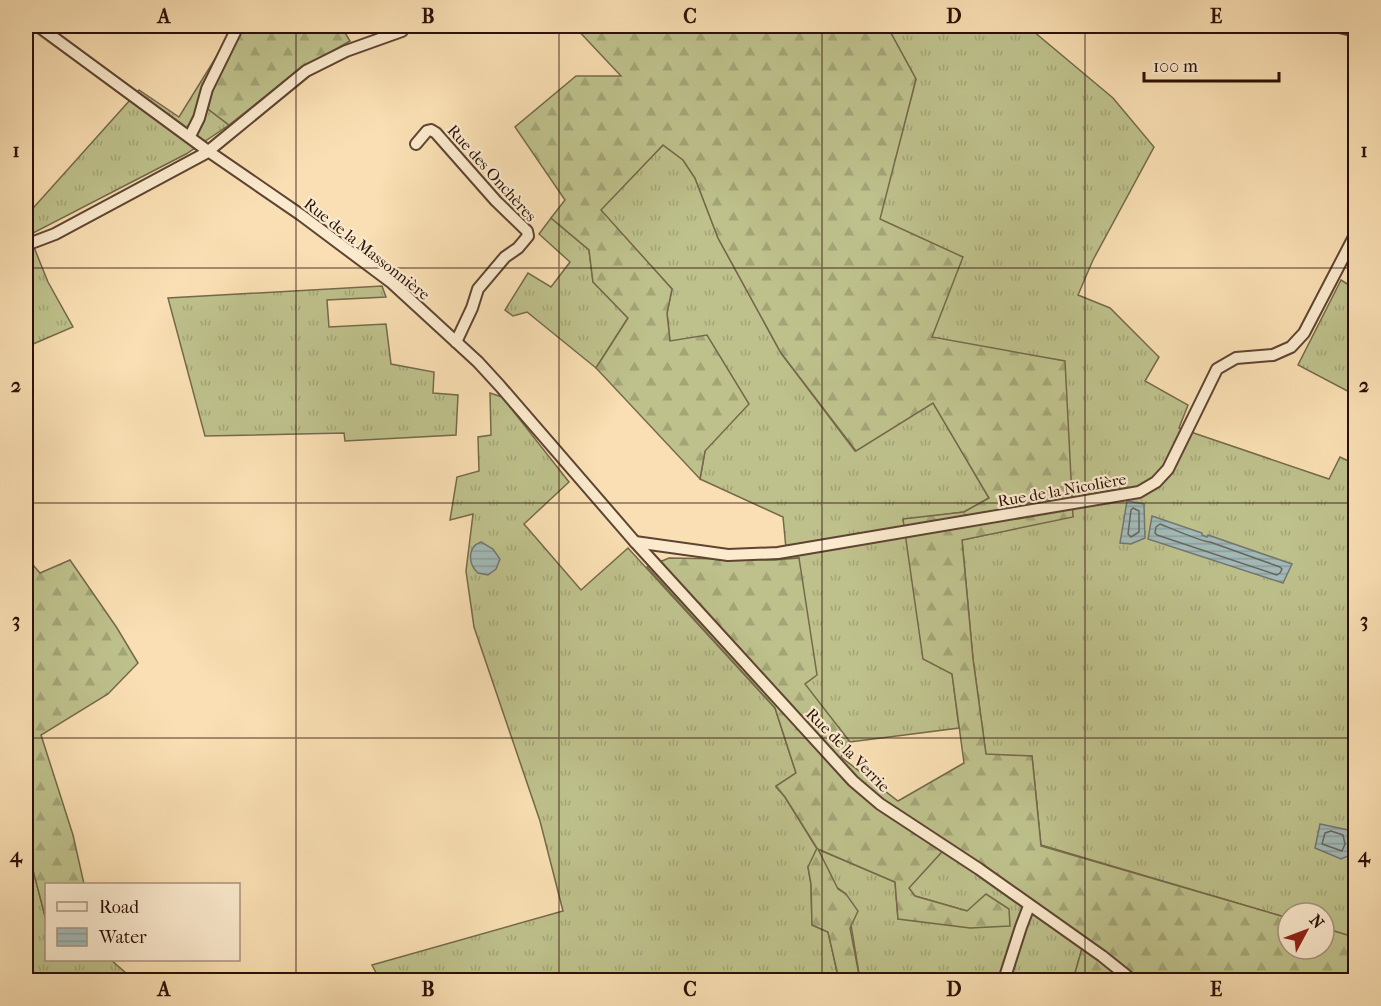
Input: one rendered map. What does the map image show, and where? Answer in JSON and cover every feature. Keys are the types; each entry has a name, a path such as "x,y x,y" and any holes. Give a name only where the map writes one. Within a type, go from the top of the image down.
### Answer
{"street":[{"name":"Rue de la Massonnière","path":"38,26 392,283 500,386 635,542"},
{"path":"190,136 199,118 207,89 238,26"},
{"path":"1335,26 1356,31"},
{"path":"26,245 55,234 208,151 306,71 346,51 402,32"},
{"name":"Rue des Onchères","path":"416,144 427,131 431,130 436,133 496,201 527,231 528,236 518,248 505,257 478,290 456,342"},
{"name":"Rue de la Nicolière","path":"635,542 728,555 778,553 1139,492 1156,482 1168,470 1217,369 1236,358 1274,355 1291,347 1304,333 1356,233"},
{"name":"Rue de la Verrie","path":"635,542 853,781 880,804 979,869 1102,956 1132,981"},
{"path":"1004,981 1029,906"}],"green space":[{"path":"234,26 341,26 350,41 296,72 229,125 208,109 223,46"},
{"path":"574,26 887,26 916,79 880,219 963,257 932,337 1065,361 1073,517 962,540 973,659 986,754 1032,756 1041,846 1276,915 1276,961 1336,961 1336,932 1354,937 1356,938 1355,980 1077,980 1075,973 1085,938 950,843 909,888 915,896 967,911 986,894 1009,909 1010,926 970,928 898,919 895,882 818,849 838,889 846,894 858,911 850,928 860,980 839,980 828,932 812,925 811,884 808,867 817,848 776,786 796,773 775,708 647,567 669,558 775,560 799,558 817,675 805,684 850,742 841,757 898,801 964,763 952,674 923,659 903,519 964,512 989,498 933,403 856,451 781,353 718,238 695,178 683,160 663,145 601,210 672,289 667,313 670,341 707,335 749,404 705,451 700,479 596,368 628,318 593,282 589,250 551,218 565,200 515,127 576,76 621,76"},
{"path":"887,26 1027,26 1113,98 1154,147 1093,260 1078,295 1110,308 1159,357 1145,381 1188,405 1179,428 1329,479 1340,457 1355,464 1355,938 1336,932 1336,901 1276,901 1276,914 1041,845 1032,756 986,755 973,659 962,540 1073,516 932,337 879,219 916,79"},
{"path":"223,46 208,109 229,125 186,154 29,235 48,282 73,327 26,347 26,216 139,90 179,117"},
{"path":"663,145 683,160 695,178 718,238 781,353 855,451 933,402 989,498 964,512 903,520 952,673 959,728 850,742 804,684 799,558 787,559 783,517 700,479 705,451 670,342 667,313 672,289 600,210"},
{"path":"551,218 589,250 593,282 628,318 596,368 527,312 513,316 505,310 528,273 551,287 570,262 539,234"},
{"path":"1341,280 1355,289 1355,395 1298,365"},
{"path":"382,286 386,297 327,300 329,327 386,324 391,364 434,372 433,393 458,395 456,435 345,441 344,433 205,436 168,298"},
{"path":"490,393 502,397 569,482 524,524 581,590 628,548 775,708 796,773 776,787 785,797 817,849 895,882 898,919 967,911 915,896 908,888 950,843 1085,938 1075,973 1077,980 860,980 846,894 808,867 811,884 812,925 828,932 839,980 380,980 372,965 563,911 540,821 474,627 466,571 473,514 450,520 457,477 479,471 478,437 491,435"},
{"path":"26,557 40,573 70,560 138,663 108,694 41,735 73,835 84,883 45,883 45,916 26,843"},
{"path":"26,843 45,916 45,961 112,961 127,974 123,980 26,980"}],"water":[{"path":"1127,501 1144,504 1145,538 1131,544 1120,543"},
{"path":"1152,516 1202,533 1207,537 1208,535 1292,564 1283,583 1148,539"},
{"path":"481,542 493,549 500,559 496,569 488,575 478,573 471,561 473,548"},
{"path":"1320,824 1348,830 1351,844 1348,856 1341,859 1315,848"}]}
